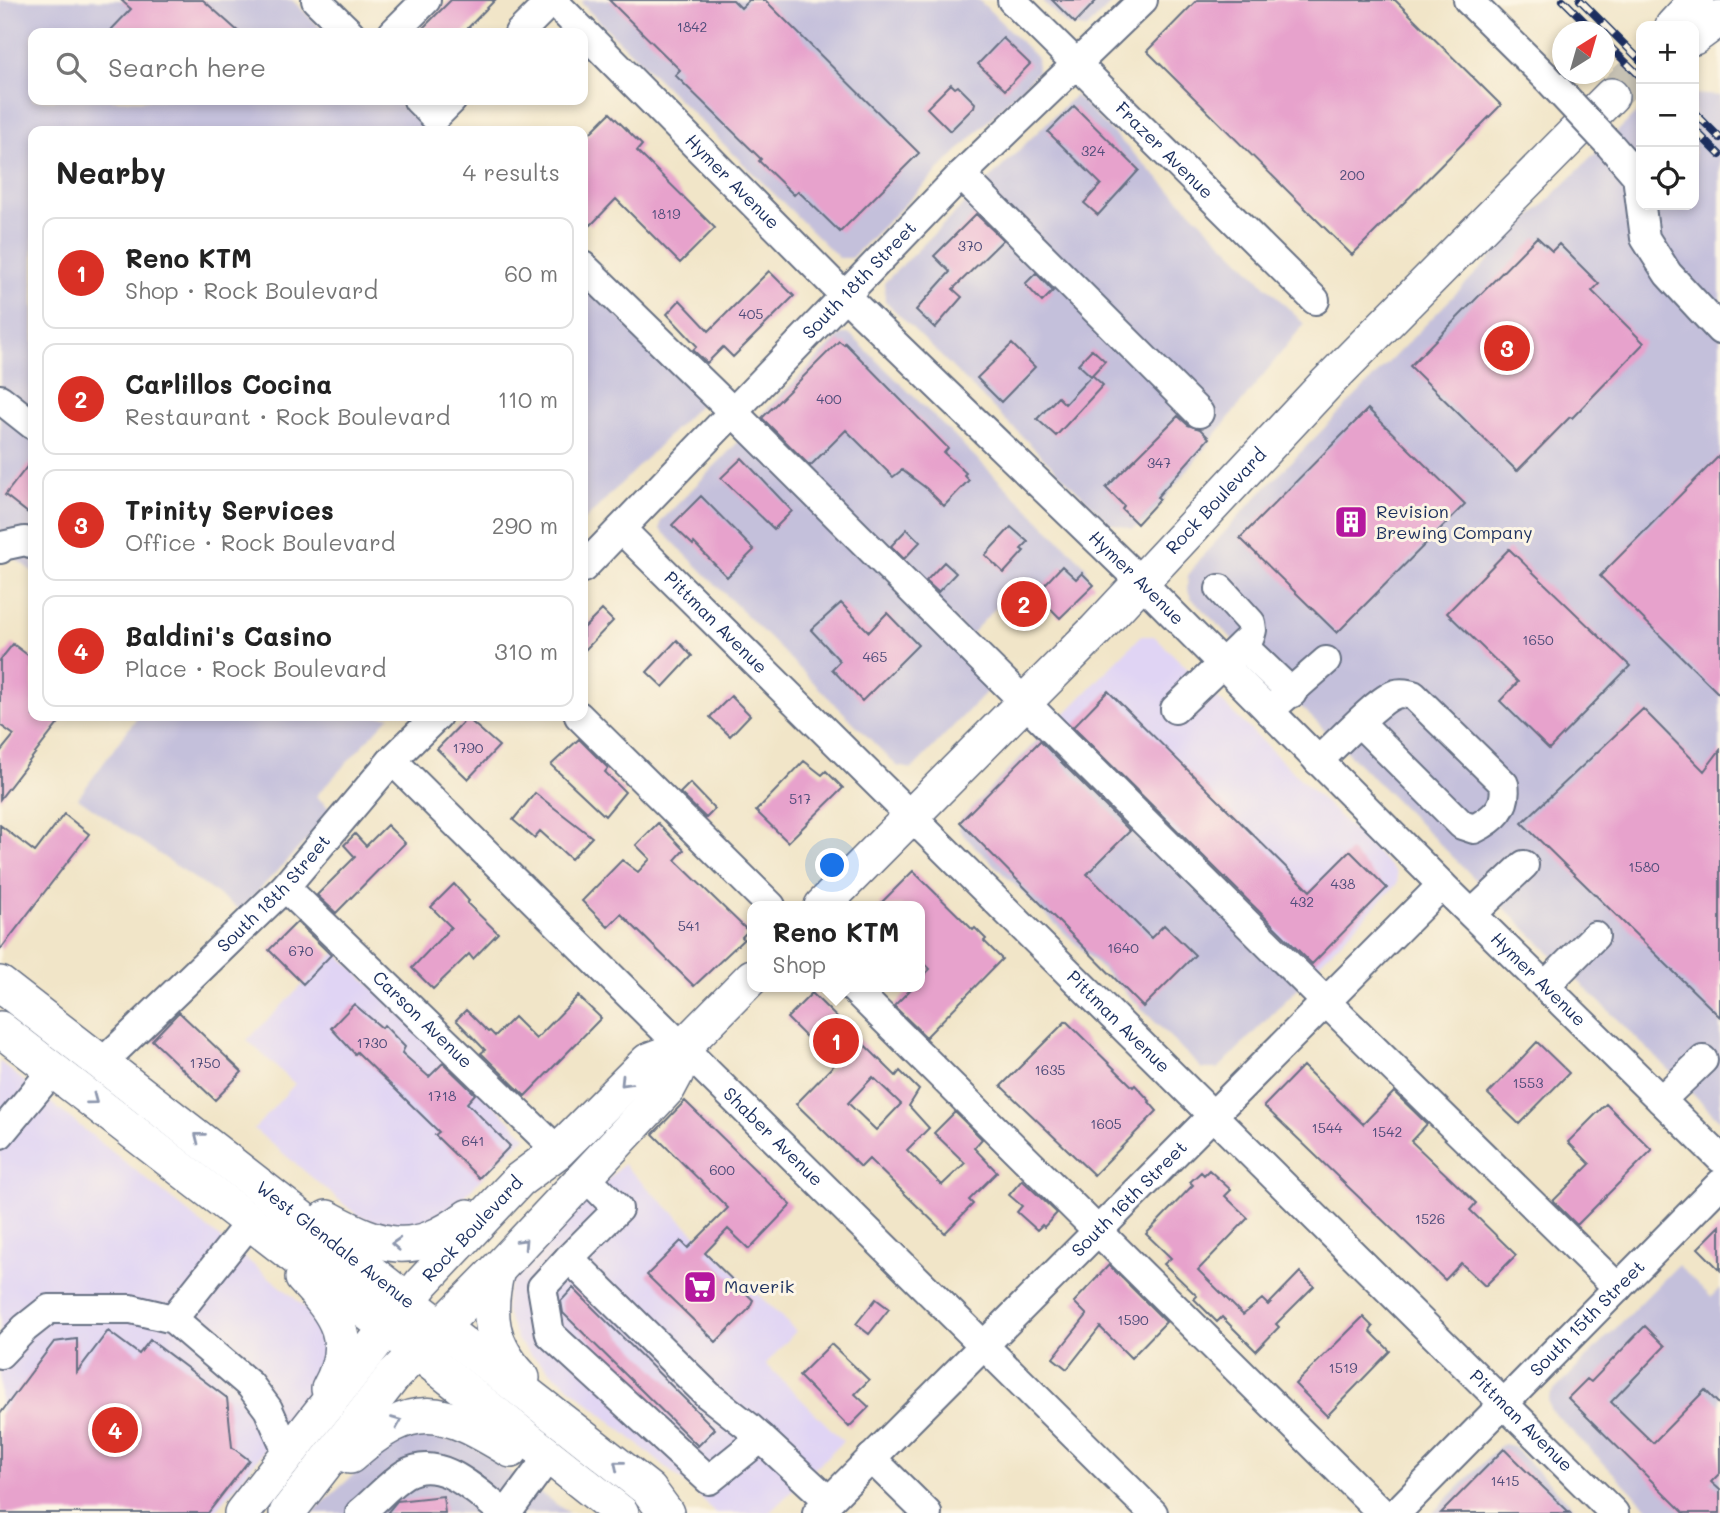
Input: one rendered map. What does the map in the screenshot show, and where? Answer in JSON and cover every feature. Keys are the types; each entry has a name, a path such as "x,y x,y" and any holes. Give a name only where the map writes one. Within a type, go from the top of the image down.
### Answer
{"main road":[{"path":"1678,21 1698,0"},
{"path":"1699,33 1720,18"},
{"name":"Rock Boulevard","path":"826,901 1141,582 1325,385 1611,96"},
{"name":"Rock Boulevard","path":"242,1513 397,1314 519,1180 558,1151 648,1060 682,1048 747,982"},
{"name":"West Glendale Avenue","path":"0,984 244,1172 397,1314 416,1351 616,1508"},
{"name":"West Glendale Avenue","path":"0,1029 252,1223 397,1314 440,1326 649,1490 666,1513"},
{"name":"Rock Boulevard","path":"288,1513 416,1351 497,1270 668,1088 676,1073 682,1048"},
{"path":"244,1172 363,1237 401,1245 434,1238 460,1223 519,1180"},
{"path":"252,1223 319,1296 343,1341 338,1374 311,1423"},
{"path":"497,1270 492,1290 491,1316 502,1353 513,1369 568,1426"},
{"path":"288,1513 372,1436 396,1421 422,1415 459,1420 616,1508"}],"street":[{"path":"316,0 345,28"},
{"path":"398,28 426,0"},
{"path":"524,28 552,0"},
{"name":"Hymer Avenue","path":"552,0 580,28"},
{"name":"Frazer Avenue","path":"1012,0 1315,300"},
{"name":"South 18th Street","path":"588,563 961,176 1143,0"},
{"path":"1468,0 1546,77 1637,176 1645,238 1668,274 1720,330"},
{"name":"Hymer Avenue","path":"588,36 844,295 1141,582 1232,654 1269,711 1318,761 1661,1100 1716,1147"},
{"path":"961,176 1199,413"},
{"path":"588,271 1618,1288"},
{"path":"0,399 28,421"},
{"name":"Pittman Avenue","path":"621,529 1614,1513"},
{"path":"0,549 2,546 28,542"},
{"path":"1175,709 1250,636 1251,623 1220,589"},
{"path":"1232,654 1292,693"},
{"path":"1269,711 1326,661"},
{"path":"1318,761 1388,697 1399,693 1413,695 1504,784 1506,796 1501,809 1474,829 1462,825 1360,723"},
{"name":"South 18th Street","path":"103,1062 285,887 392,761 420,721"},
{"path":"584,721 766,901"},
{"name":"Shaber Avenue","path":"392,761 1153,1513"},
{"path":"1472,914 1524,864"},
{"name":"South 16th Street","path":"823,1507 1442,885"},
{"name":"Carson Avenue","path":"285,887 558,1151"},
{"path":"1545,986 1595,936"},
{"path":"857,992 1382,1513"},
{"path":"1661,1100 1703,1060"},
{"path":"0,1134 53,1070"},
{"path":"586,1176 618,1209 542,1287 550,1334 709,1480 761,1438"},
{"name":"South 15th Street","path":"1396,1513 1720,1184"},
{"path":"173,1319 252,1223"},
{"path":"569,1258 708,1395 761,1438 823,1507"},
{"path":"3,1345 49,1309 131,1309 173,1319 250,1385 268,1409 288,1453"},
{"path":"871,1458 927,1513"},
{"path":"360,1513 405,1474 423,1466 448,1471 505,1513 541,1468"}],"shaded area":[{"path":"0,0 292,0 321,28 28,28 28,105 400,105 422,126 28,126 28,568 0,547"},
{"path":"583,0 979,0 1037,58 1038,71 851,258 839,258 582,4"},
{"path":"1041,0 1115,0 1087,28 1068,26"},
{"path":"1699,94 1720,96 1720,1121 1191,598 1187,588 1188,576 1197,562 1252,502 1636,113 1636,210 1699,210"},
{"path":"1075,95 1304,324 1146,522 1133,529 1110,523 885,301 884,283"},
{"path":"588,287 705,399 588,517"},
{"path":"842,334 850,334 1085,565 1091,584 1060,616 1022,580 970,635 754,422"},
{"path":"745,435 995,683 912,769 897,766 660,529 661,521"},
{"path":"1141,636 1154,636 1396,872 1398,883 1312,971 1059,720"},
{"path":"134,721 385,721 316,796 333,812 240,910 78,798"},
{"path":"1046,731 1301,985 1218,1069 1202,1069 959,829 960,820"},
{"path":"336,952 527,1137 456,1204 435,1221 419,1229 392,1228 357,1215 254,1129 295,1084 247,1040"},
{"path":"0,1062 290,1294 308,1311 323,1335 325,1363 317,1385 214,1513 0,1513"},
{"path":"623,1164 796,1331 766,1364 843,1441 769,1513 715,1513 694,1491 518,1341 505,1309 514,1275"},
{"path":"1678,1265 1711,1297 1720,1288 1720,1513 1653,1513 1550,1409 1548,1401 1550,1395"},
{"path":"417,1436 468,1443 569,1513 312,1513 364,1465 394,1443"},
{"path":"1504,1444 1512,1446 1580,1513 1433,1513"}],"building":[{"path":"121,0 203,0 234,28 113,28 131,9"},
{"path":"451,0 495,0 468,28 423,28"},
{"path":"609,0 733,0 741,8 749,0 765,0 919,153 840,232 798,191 794,195 759,161 761,159 675,75 680,70"},
{"path":"1052,0 1097,0 1075,23"},
{"path":"1197,0 1395,0 1501,105 1352,255 1147,51"},
{"path":"1003,38 1030,64 1005,90 978,64"},
{"path":"951,84 955,88 958,86 975,103 950,131 927,108"},
{"path":"1074,106 1139,170 1098,215 1084,203 1101,184 1048,132"},
{"path":"610,113 642,145 637,151 715,228 680,263 616,199 591,225 588,222 588,135"},
{"path":"976,214 1003,240 953,289 962,297 935,328 916,310 950,272 934,256"},
{"path":"1537,237 1552,251 1559,244 1599,284 1592,291 1644,343 1517,471 1410,366"},
{"path":"769,271 794,296 733,357 723,347 707,363 693,350 697,346 667,314 680,300 709,331"},
{"path":"1036,273 1053,291 1042,302 1025,284"},
{"path":"839,341 844,345 845,343 948,448 944,453 966,473 964,475 969,480 944,506 902,470 893,477 846,430 810,466 762,418"},
{"path":"1012,344 1035,367 1001,402 977,378"},
{"path":"1092,349 1105,361 1091,376 1078,364"},
{"path":"1092,375 1103,385 1056,436 1037,419 1058,397 1065,404"},
{"name":"Revision Brewing Company","path":"1368,409 1465,504 1337,633 1240,538"},
{"path":"1178,416 1188,425 1200,429 1209,438 1137,524 1106,488"},
{"path":"1720,455 1720,695 1600,576"},
{"path":"742,458 792,511 774,529 721,478"},
{"path":"28,465 28,513 5,495"},
{"path":"701,496 754,550 727,577 672,525"},
{"path":"1011,527 1028,542 1021,549 1024,551 1004,573 985,555"},
{"path":"907,529 920,542 904,559 891,546"},
{"path":"1509,549 1630,666 1549,749 1500,701 1518,682 1447,613"},
{"path":"944,562 956,573 938,592 926,581"},
{"path":"1062,566 1076,579 1082,573 1094,585 1060,618 1036,594"},
{"path":"1028,585 1044,602 1021,622 1005,608"},
{"path":"841,603 869,632 887,613 918,645 862,701 832,669 840,661 811,630"},
{"path":"602,610 613,621 588,647 588,624"},
{"path":"677,640 692,656 663,687 647,672"},
{"path":"13,644 28,655 28,721 60,721 0,799 0,752 14,735 0,725 0,660"},
{"path":"1108,691 1310,891 1350,851 1387,888 1312,964 1073,727"},
{"path":"731,696 750,715 730,736 710,717"},
{"path":"1643,709 1704,771 1720,750 1720,1017 1522,823"},
{"path":"464,721 470,721 499,746 468,779 437,749"},
{"path":"579,739 608,768 605,772 625,792 605,816 551,765"},
{"path":"1040,741 1130,831 1087,874 1151,938 1164,925 1195,955 1143,1007 960,822"},
{"path":"804,761 822,775 826,771 843,788 788,842 756,811"},
{"path":"690,783 715,809 706,818 680,793"},
{"path":"535,793 592,837 571,859 540,831 534,838 513,820"},
{"path":"64,814 89,834 0,950 0,825 35,852"},
{"path":"658,823 684,850 675,860 747,930 742,937 744,939 694,986 621,914 608,927 582,901 622,860 638,872 650,859 636,845"},
{"path":"387,825 405,843 336,913 317,895 355,857 344,845 355,834 366,846"},
{"path":"913,871 973,930 975,928 1002,959 926,1037 894,1006 908,992 925,992 925,974 930,969 925,964 925,901 883,901"},
{"path":"454,884 469,901 467,903 498,933 473,959 469,954 433,989 412,968 451,927 431,907"},
{"path":"297,922 331,955 303,984 269,950"},
{"path":"812,993 896,1076 900,1071 919,1090 909,1106 929,1128 907,1150 942,1185 965,1163 934,1133 955,1112 982,1139 974,1148 997,1172 969,1200 973,1204 945,1233 869,1159 861,1167 796,1104 834,1065 787,1018","holes":["873,1077 901,1104 876,1130 848,1103"]},
{"path":"578,996 601,1018 525,1096 481,1053 485,1050 456,1020 466,1010 495,1036 514,1017 536,1039"},
{"path":"354,1004 382,1028 384,1025 405,1047 402,1053 429,1077 443,1063 475,1094 467,1103 510,1146 479,1178 435,1135 439,1132 331,1028"},
{"path":"179,1012 242,1072 215,1100 152,1040"},
{"path":"1066,1021 1133,1087 1135,1085 1157,1111 1094,1175 1001,1086"},
{"path":"1537,1042 1569,1073 1519,1124 1488,1094"},
{"path":"1303,1066 1363,1124 1394,1092 1427,1124 1411,1141 1476,1203 1470,1210 1516,1255 1485,1286 1461,1263 1445,1280 1264,1106"},
{"path":"685,1101 791,1205 749,1249 728,1229 705,1253 753,1300 749,1309 716,1342 647,1275 681,1241 688,1248 728,1208 653,1134"},
{"path":"1606,1104 1652,1150 1577,1225 1553,1201 1590,1164 1568,1142"},
{"path":"1209,1170 1231,1190 1225,1196 1248,1218 1198,1270 1243,1315 1262,1299 1268,1305 1300,1272 1314,1286 1276,1324 1279,1327 1256,1351 1222,1317 1217,1322 1194,1299 1197,1296 1164,1264 1171,1258 1146,1234 1193,1185 1190,1182 1201,1172 1204,1175"},
{"path":"1022,1180 1057,1213 1044,1227 1042,1225 1037,1230 1017,1212 1022,1206 1009,1195"},
{"path":"1720,1226 1720,1270 1698,1248"},
{"path":"1109,1265 1166,1322 1131,1358 1100,1327 1067,1369 1053,1358 1087,1315 1074,1302"},
{"path":"573,1288 715,1429 698,1446 563,1313 561,1301"},
{"path":"876,1299 889,1309 869,1334 856,1324"},
{"path":"1363,1317 1373,1327 1370,1331 1390,1351 1327,1416 1295,1384"},
{"path":"1645,1326 1665,1346 1611,1402 1653,1443 1705,1390 1720,1405 1720,1473 1711,1482 1720,1490 1720,1513 1684,1513 1568,1398 1587,1379 1591,1382"},
{"path":"108,1331 139,1354 150,1340 227,1398 232,1447 249,1460 208,1513 0,1513 0,1414 54,1342 77,1339 77,1372"},
{"path":"831,1344 869,1380 855,1394 869,1407 849,1427 799,1376"},
{"path":"1504,1449 1521,1466 1570,1513 1441,1513"},
{"path":"443,1496 445,1513 387,1513 397,1501"}],"tunnel":[{"path":"1611,96 1636,71"}],"railway":[{"path":"1563,0 1584,21"},
{"path":"1580,0 1636,56"},
{"path":"1615,52 1636,72"},
{"path":"1699,117 1720,138"},
{"path":"1699,134 1720,155"}],"place":[{"name":"Trinity Services","path":"1507,348"},
{"name":"Revision Brewing Company","path":"1351,522"},
{"name":"Carlillos Cocina","path":"1024,604"},
{"name":"Reno KTM","path":"836,1041"},
{"name":"Maverik","path":"700,1287"},
{"name":"Baldini's Casino","path":"115,1430"}]}
